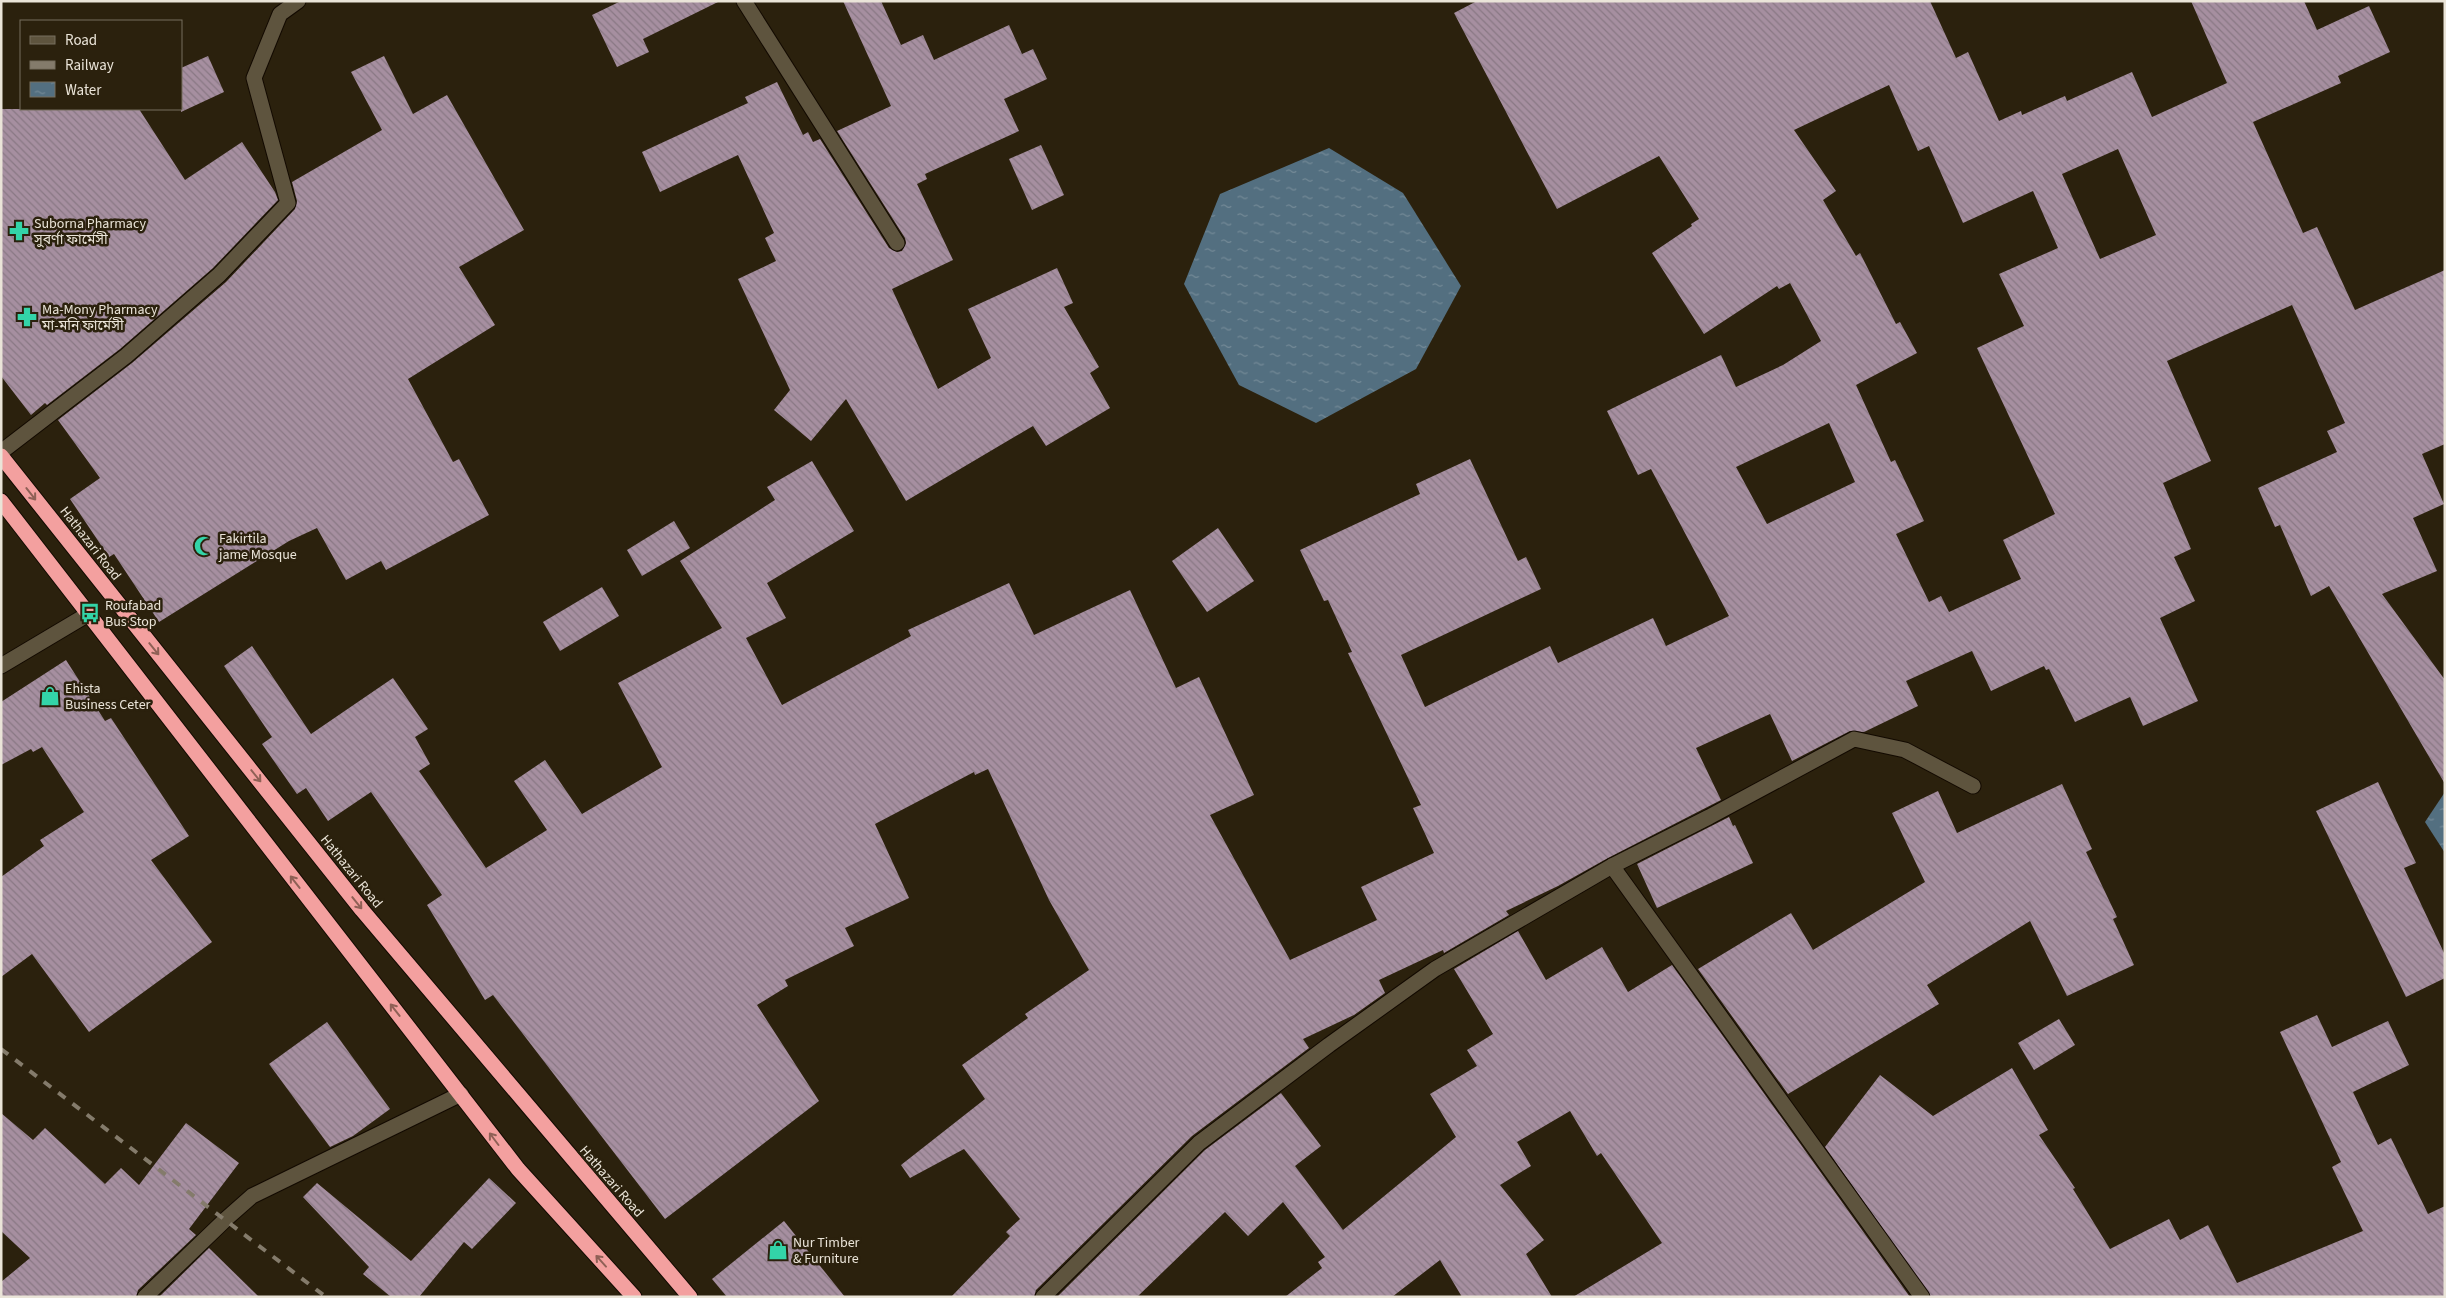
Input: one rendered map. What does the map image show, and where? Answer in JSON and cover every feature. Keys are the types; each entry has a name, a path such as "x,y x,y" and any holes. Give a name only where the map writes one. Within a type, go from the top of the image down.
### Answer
{"highway":[{"name":"Hathazari Road","path":"1,456 362,910 690,1297"},
{"path":"1,501 90,613 518,1169 634,1297"}],"street":[{"path":"1,452 133,350 219,275 288,203 254,78 280,14 298,1"},
{"path":"744,1 897,243"},
{"path":"1,666 90,613"},
{"path":"1043,1297 1200,1144 1329,1045 1435,969 1612,866 1709,817 1854,739 1904,750 1973,786"},
{"path":"1612,866 1922,1297"},
{"path":"146,1297 226,1218 252,1196 461,1094"}],"water":[{"path":"1329,148 1403,193 1461,286 1416,369 1316,423 1239,385 1184,284 1220,194"},
{"path":"2445,792 2445,853 2425,822"}],"building":[{"path":"621,1 720,1 643,39 649,52 617,67 592,15"},
{"path":"843,1 881,1 901,45 923,35 934,60 1009,25 1022,54 1033,49 1047,79 1004,99 1019,131 925,174 927,179 917,184 953,260 892,289 938,389 991,358 968,309 1057,268 1073,303 1064,307 1099,367 1090,373 1110,408 1046,446 1033,426 906,501 846,399 811,441 774,410 790,390 738,279 776,261 765,238 774,233 738,155 660,192 642,152 748,103 745,97 777,82 803,135 808,132 813,142 820,139 889,248 897,252 902,251 906,243 905,238 837,131 891,106"},
{"path":"1477,1 1930,1 1956,58 1968,52 1999,121 2021,111 2022,115 2065,96 2067,101 2132,72 2152,117 2227,83 2191,1 2304,1 2317,30 2369,6 2390,52 2338,76 2341,83 2253,122 2303,233 2317,227 2355,310 2445,270 2445,444 2422,454 2444,504 2413,518 2437,571 2382,594 2445,680 2445,784 2329,586 2311,596 2280,525 2275,527 2258,488 2337,452 2327,431 2345,423 2292,305 2167,361 2211,461 2163,483 2191,549 2174,557 2195,601 2160,618 2198,701 2143,726 2130,697 2075,722 2049,669 2046,670 2044,666 1991,691 1972,651 1906,681 1918,706 1864,732 1850,731 1792,761 1770,714 1696,748 1721,800 1558,886 1506,911 1509,915 1444,953 1443,950 1379,980 1385,993 1354,1015 1303,1039 1309,1048 1192,1136 1036,1290 1034,1297 951,1297 1010,1236 1006,1232 1020,1219 964,1149 910,1178 901,1165 985,1099 962,1065 1028,1018 1025,1014 1089,970 1049,900 988,769 975,775 974,772 875,824 909,898 845,928 854,946 785,980 788,986 757,1005 819,1101 665,1219 493,995 485,1000 427,905 442,895 371,792 328,821 306,788 297,794 262,744 272,737 224,666 252,646 311,734 393,678 428,729 415,737 430,764 419,771 486,868 547,830 514,781 545,760 582,814 662,767 618,683 722,628 680,561 775,500 767,487 812,461 854,531 767,583 786,618 746,638 782,705 911,636 908,630 1009,583 1034,635 1130,590 1176,688 1199,677 1254,795 1210,815 1290,960 1377,920 1361,887 1434,853 1413,808 1421,805 1348,653 1352,652 1328,600 1324,601 1300,550 1420,494 1416,484 1470,459 1518,561 1526,557 1541,589 1401,655 1425,707 1550,646 1558,663 1653,618 1666,646 1729,616 1651,469 1638,475 1607,411 1721,355 1736,387 1783,365 1821,341 1790,283 1779,289 1777,286 1704,334 1652,253 1692,226 1691,224 1699,219 1659,156 1557,209 1454,13","holes":["1889,85 1918,151 1929,146 1963,223 2033,191 2058,248 1999,274 2024,326 1977,348 2055,514 2003,540 2021,579 1949,612 1941,596 1929,602 1896,534 1924,521 1895,460 1891,462 1856,385 1917,353 1900,322 1896,324 1860,253 1856,256 1823,200 1836,191 1794,130","2118,149 2156,235 2100,259 2062,174","1829,423 1855,482 1767,524 1736,467"]},
{"path":"208,56 224,92 181,112 182,68"},
{"path":"384,56 413,114 447,95 524,230 459,267 495,325 408,379 453,462 459,459 489,515 386,570 381,561 346,580 317,528 289,541 159,622 114,554 109,557 70,499 100,478 58,420 132,363 226,282 295,209 297,201 292,182 382,130 351,72"},
{"path":"1,109 140,110 185,180 242,142 275,192 278,200 213,268 120,349 31,415 1,376"},
{"path":"1041,145 1064,195 1032,210 1009,159"},
{"path":"674,521 690,548 642,576 627,550"},
{"path":"1218,528 1254,581 1207,612 1172,561"},
{"path":"602,587 619,616 560,651 543,622"},
{"path":"66,660 105,721 111,718 189,836 151,860 212,942 89,1032 32,954 1,977 1,877 44,846 40,840 84,812 42,747 33,752 31,749 1,765 1,702"},
{"path":"2378,782 2416,863 2404,868 2445,955 2445,978 2406,997 2316,811"},
{"path":"2062,784 2092,849 2086,852 2117,917 2113,919 2134,965 2067,996 2030,921 1927,985 1939,1004 1788,1094 1698,969 1791,913 1813,950 1925,882 1892,813 1938,791 1957,833"},
{"path":"1729,817 1733,826 1735,825 1753,863 1657,908 1637,864"},
{"path":"1518,931 1546,980 1602,947 1628,992 1672,965 1910,1297 1573,1297 1662,1243 1601,1153 1597,1156 1570,1111 1517,1142 1531,1166 1500,1185 1544,1240 1526,1254 1552,1297 1462,1297 1440,1260 1392,1297 1285,1297 1322,1268 1318,1262 1325,1257 1283,1202 1248,1236 1225,1212 1137,1297 1057,1297 1205,1150 1281,1093 1321,1146 1295,1166 1343,1230 1456,1137 1430,1094 1477,1066 1467,1050 1493,1034 1454,969"},
{"path":"2317,1015 2332,1047 2388,1021 2409,1065 2353,1092 2378,1145 2391,1138 2428,1214 2445,1206 2445,1297 1931,1297 1825,1147 1880,1075 1933,1116 2012,1068 2048,1130 2039,1135 2075,1188 2073,1189 2110,1249 2169,1219 2180,1240 2208,1225 2237,1283 2363,1231 2332,1167 2341,1162 2280,1032"},
{"path":"2059,1019 2075,1045 2034,1070 2018,1043"},
{"path":"327,1022 390,1109 353,1136 330,1147 269,1064"},
{"path":"1,1113 33,1140 45,1128 105,1184 121,1168 139,1185 186,1123 239,1163 189,1229 196,1235 138,1290 136,1297 1,1297 1,1282 30,1258 1,1231"},
{"path":"489,1178 516,1203 472,1249 464,1242 419,1297 391,1297 363,1274 369,1267 303,1197 317,1183 411,1261"},
{"name":"Nur Timber & Furniture","path":"784,1221 845,1297 727,1297 712,1279"},
{"path":"209,1248 259,1297 159,1297"}],"railway":[{"path":"1,1049 326,1297"}],"place":[{"name":"Suborna Pharmacy সুবর্ণা ফার্মেসী","path":"19,231"},
{"name":"Ma-Mony Pharmacy মা-মনি ফার্মেসী","path":"27,317"},
{"name":"Fakirtila jame Mosque","path":"204,546"},
{"name":"Roufabad Bus Stop","path":"90,613"},
{"name":"Ehista Business Ceter","path":"50,696"},
{"name":"Nur Timber & Furniture","path":"778,1250"}]}
